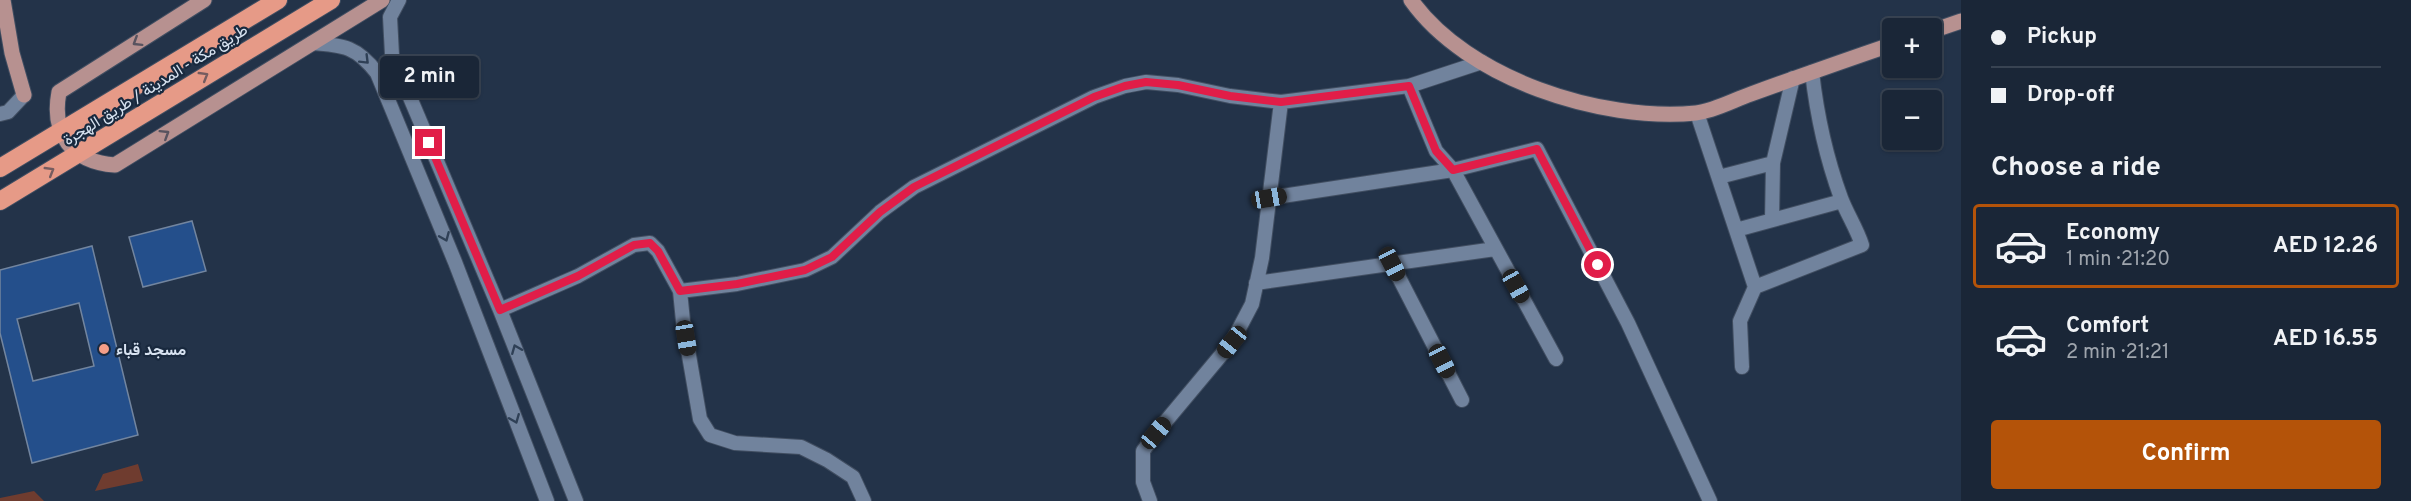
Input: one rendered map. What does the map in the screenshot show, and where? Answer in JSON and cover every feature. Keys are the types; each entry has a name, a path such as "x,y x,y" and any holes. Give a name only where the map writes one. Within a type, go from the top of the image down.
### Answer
{"highway":[{"name":"طريق مكة - المدينة / طريق الهجرة","path":"0,168 278,0"},
{"name":"طريق مكة - المدينة / طريق الهجرة","path":"0,201 331,0"}],"main road":[{"path":"3,0 12,53 24,95"},
{"path":"204,0 59,92 56,107 58,123 63,137 72,149 100,164 115,165 382,0"},
{"path":"1411,0 1454,45 1508,77 1589,106 1634,112 1697,113 1882,48"},
{"path":"1942,28 1961,21"}],"street":[{"path":"399,0 390,17 392,55 500,310 576,501"},
{"path":"312,43 352,49 365,58 377,73 455,262 548,501"},
{"path":"680,291 737,284 805,270 832,257 880,212 914,187 1094,97 1125,86 1146,82 1178,85 1230,96 1281,102 1409,86 1482,62"},
{"path":"1755,287 1860,247 1862,244 1842,201 1826,153 1816,114 1812,72"},
{"path":"1772,220 1773,163 1793,78"},
{"path":"1409,86 1436,151 1453,170 1556,359"},
{"path":"0,114 8,112 24,95"},
{"path":"1150,501 1143,483 1143,452 1156,433 1232,342 1252,304 1262,258 1281,102"},
{"path":"1697,113 1755,287 1740,321 1742,368"},
{"path":"1269,198 1453,170 1537,149 1628,323 1710,501"},
{"path":"1719,177 1773,163"},
{"path":"1736,230 1842,201"},
{"path":"500,310 578,276 634,245 650,243 658,251 680,291 700,419 710,435 735,443 801,447 853,477 864,501"},
{"path":"1256,283 1495,249"},
{"path":"455,262 476,253"},
{"path":"1392,264 1462,400"}],"shaded area":[{"path":"138,464 143,481 95,491 103,474"},
{"path":"34,491 44,501 0,501 0,498"}],"building":[{"path":"192,221 206,271 143,287 129,237"},
{"name":"مسجد قباء","path":"92,246 138,435 32,463 0,333 0,270","holes":["79,303 94,366 33,381 17,319"]}],"place":[{"name":"مسجد قباء","path":"104,349"}],"route":[{"path":"429,143 500,310 578,276 634,245 650,243 658,251 680,291 737,284 805,270 832,257 880,212 914,187 1094,97 1125,86 1146,82 1281,102 1409,86 1436,151 1453,170 1537,149 1598,265"}]}
